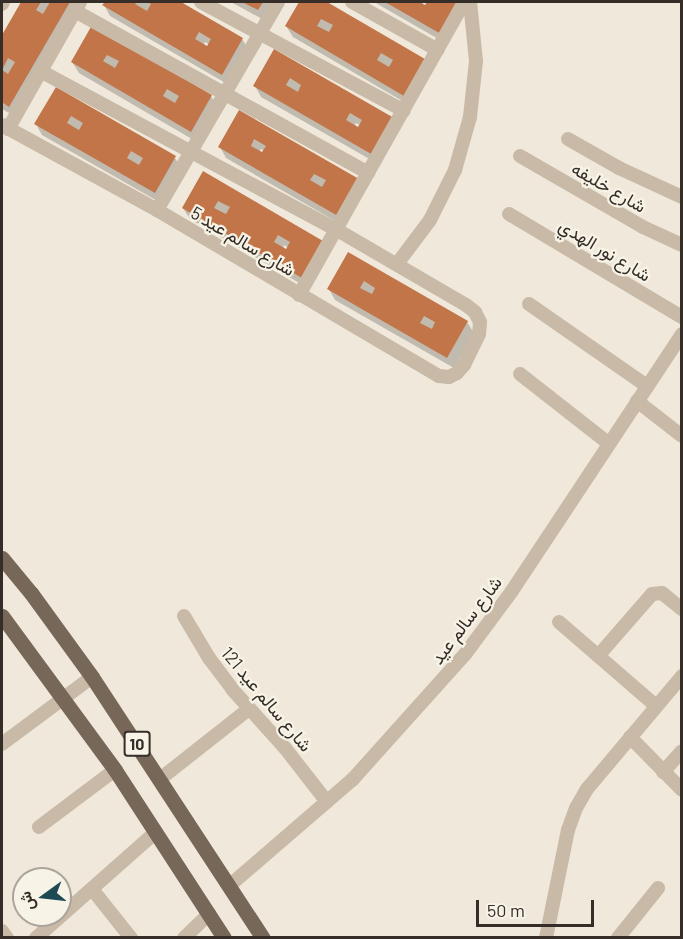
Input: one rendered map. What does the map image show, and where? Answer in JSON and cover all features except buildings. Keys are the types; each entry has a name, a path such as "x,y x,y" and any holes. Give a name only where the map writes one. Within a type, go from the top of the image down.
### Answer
{"main road":[{"name":"10","path":"2,558 32,593 92,677 263,938"},
{"name":"10","path":"2,616 115,770 224,938"}],"street":[{"path":"201,2 404,111"},
{"path":"157,210 278,2"},
{"path":"352,2 438,50"},
{"path":"299,295 464,2"},
{"path":"41,71 398,264 430,220 455,170 467,127 476,61 470,2"},
{"path":"5,127 41,71 78,6 224,94 368,173"},
{"name":"شارع سالم عيد 5","path":"5,127 157,210 439,376 457,373 464,366 479,334 480,322 475,312 398,264"},
{"path":"568,140 619,168 681,197"},
{"name":"شارع خليفه","path":"520,156 644,228 681,245"},
{"name":"شارع نور الهدي","path":"509,214 681,317"},
{"path":"529,304 647,386"},
{"name":"شارع سالم عيد","path":"229,886 353,779 416,712 466,653 512,591 681,334"},
{"path":"520,374 608,443"},
{"path":"637,401 681,436"},
{"path":"598,656 652,594 662,593 681,609"},
{"name":"شارع سالم عيد 121","path":"184,616 209,658 327,802"},
{"path":"559,622 656,706"},
{"path":"546,938 568,830 576,808 587,789 681,676"},
{"path":"2,744 92,677"},
{"path":"160,779 249,709"},
{"path":"630,737 681,790"},
{"path":"663,772 681,751"},
{"path":"39,827 115,770"},
{"path":"36,938 156,832"},
{"path":"92,888 131,938"},
{"path":"618,938 658,888"},
{"path":"184,938 209,915"},
{"path":"2,931 7,938"}]}
